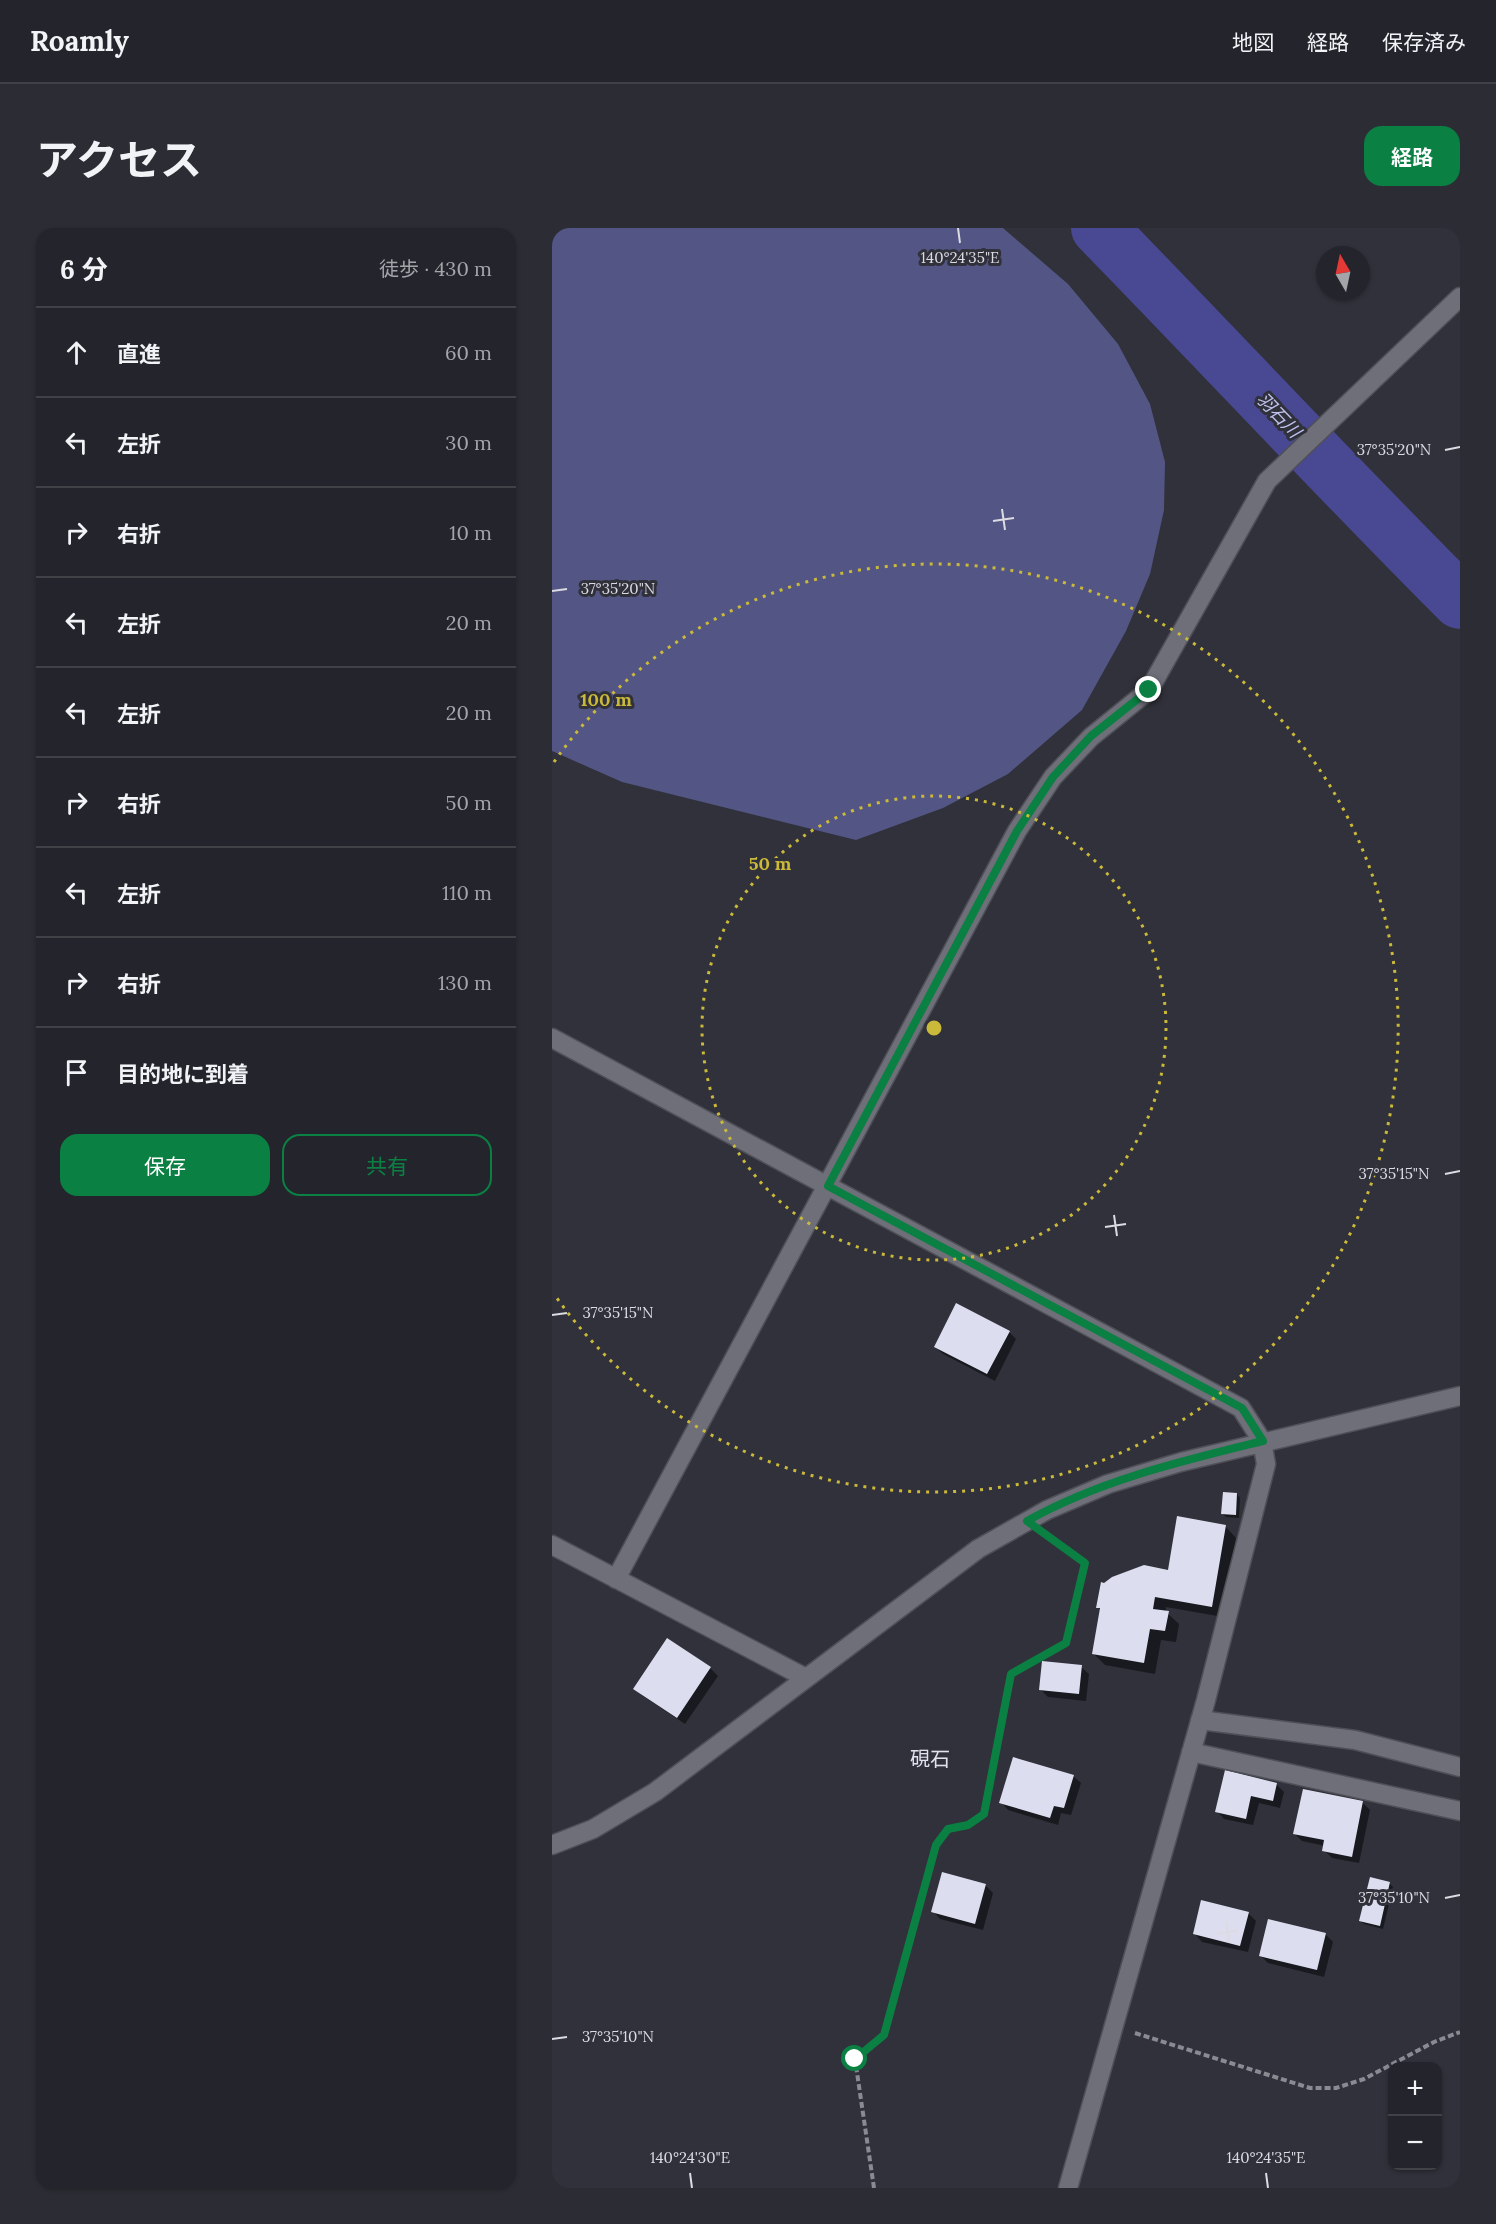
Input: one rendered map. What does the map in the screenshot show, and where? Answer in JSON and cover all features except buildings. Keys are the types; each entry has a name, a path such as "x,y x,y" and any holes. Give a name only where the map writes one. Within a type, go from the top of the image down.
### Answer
{"street":[{"path":"616,1578 1017,831 1053,777 1091,736 1149,690 1267,481 1460,297"},
{"path":"552,1038 1242,1408 1263,1441 1266,1464 1200,1720 1068,2188"},
{"path":"552,1845 593,1829 655,1792 978,1549 1047,1510 1108,1484 1181,1461 1460,1396"},
{"path":"552,1545 806,1678"},
{"path":"1200,1720 1356,1740 1460,1767"},
{"path":"1191,1752 1460,1811"}],"path":[{"path":"874,2188 855,2059 884,2035 936,1845 948,1829 968,1825 984,1814 1011,1674 1066,1643 1085,1563 1027,1521"},
{"path":"1115,2027 1310,2088 1336,2088 1364,2079 1434,2042 1460,2032"}],"shaded area":[{"path":"552,228 1003,228 1068,284 1118,344 1150,404 1165,462 1164,510 1150,574 1126,631 1082,710 1008,774 943,808 856,840 622,782 552,751"}],"waterway":[{"name":"羽石川","path":"1099,228 1460,601"}],"district":[{"name":"硯石","path":"930,1758"}],"route":[{"path":"855,2059 884,2035 936,1845 948,1829 968,1825 984,1814 1011,1674 1066,1643 1085,1563 1027,1521 1108,1484 1181,1461 1263,1441 1242,1408 828,1186 1017,831 1053,777 1091,736 1149,690"}]}
